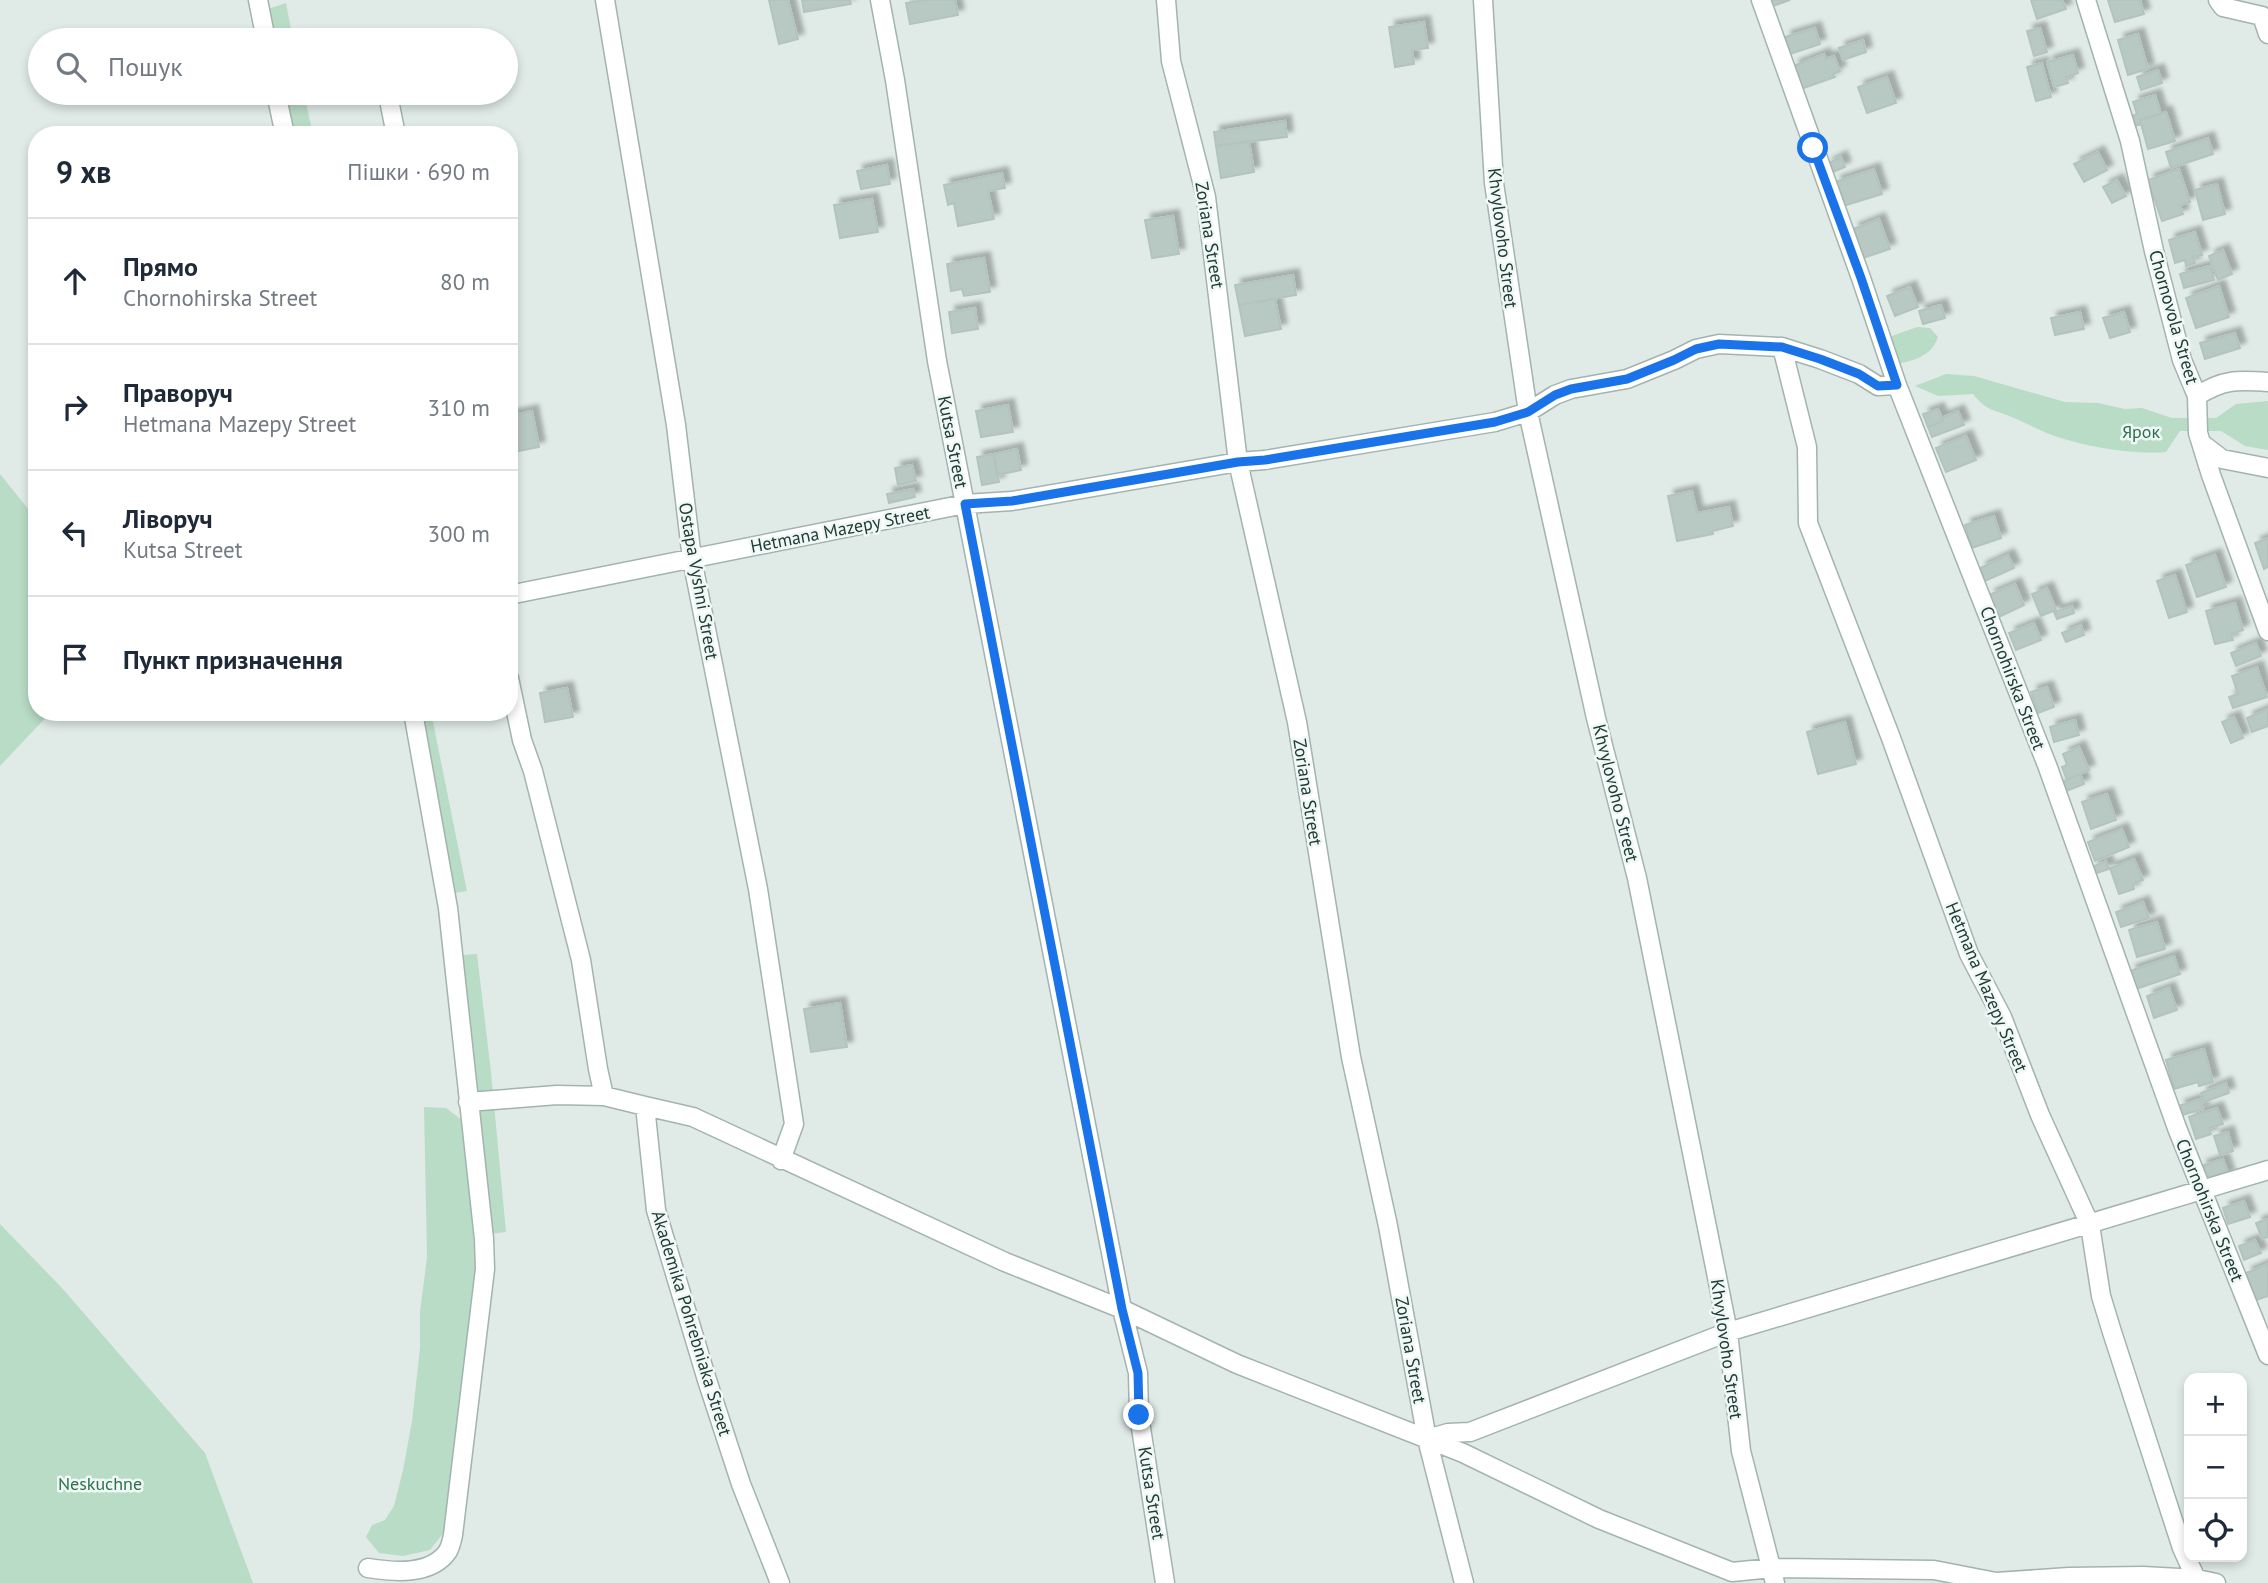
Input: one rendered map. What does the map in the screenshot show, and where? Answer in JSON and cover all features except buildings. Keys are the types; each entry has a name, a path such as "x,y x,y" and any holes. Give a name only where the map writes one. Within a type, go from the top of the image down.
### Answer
{"street":[{"path":"258,0 264,28"},
{"name":"Ostapa Vyshni Street","path":"605,0 676,425 692,559 758,889 794,1124 781,1160"},
{"name":"Kutsa Street","path":"880,0 895,80 937,361 1122,1309 1138,1373 1139,1415 1165,1583"},
{"name":"Zoriana Street","path":"1166,0 1171,61 1206,197 1238,462 1297,722 1351,1057 1388,1226 1427,1439 1464,1583"},
{"name":"Khvylovoho Street","path":"1483,0 1494,183 1528,412 1597,718 1637,878 1728,1332 1741,1451 1774,1576"},
{"name":"Chornohirska Street","path":"1761,0 1897,385 2042,752 2177,1128 2268,1355"},
{"name":"Chornovola Street","path":"2086,0 2130,141 2182,360 2197,396 2199,432 2211,475 2268,631"},
{"path":"2218,0 2223,7 2262,16 2268,34"},
{"path":"279,105 283,126"},
{"path":"390,105 394,126"},
{"name":"Hetmana Mazepy Street","path":"518,593 965,504 1012,501 1495,422 1528,412 1555,395 1596,383 1627,379 1696,349 1719,344 1782,347 1859,374 1878,386 1897,385"},
{"name":"Hetmana Mazepy Street","path":"1782,347 1807,447 1808,523 1891,738 1969,954 2002,1017 2040,1115 2090,1225 2101,1296 2182,1548 2198,1581"},
{"path":"2197,396 2225,382 2268,382"},
{"path":"2199,432 2222,459 2268,468"},
{"path":"368,1568 393,1572 414,1570 432,1564 447,1551 453,1535 485,1269 484,1239 447,908 415,721"},
{"path":"518,721 581,960 604,1096"},
{"path":"468,1102 557,1095 604,1096 692,1118 1006,1262 1122,1309 1237,1364 1463,1453 1599,1519 1735,1578 1934,1570 1996,1583 2069,1577 2143,1576 2216,1583"},
{"name":"Akademika Pohrebniaka Street","path":"645,1106 656,1210 741,1484 780,1583"},
{"path":"1427,1439 1448,1433 1470,1432 1728,1332 2268,1170"}],"green space":[{"path":"286,3 291,28 272,28 268,9"},
{"path":"289,105 307,105 311,126 293,126"},
{"path":"1917,327 1930,328 1938,337 1935,344 1920,357 1892,365 1892,336"},
{"name":"Ярок","path":"1946,374 1974,376 2065,402 2098,403 2125,409 2142,408 2172,418 2216,418 2236,404 2268,401 2268,450 2245,446 2221,431 2180,431 2166,452 2153,453 2107,449 2076,442 2049,434 1991,409 1973,394 1938,396 1915,386"},
{"path":"0,474 28,509 28,721 42,721 0,766"},
{"path":"420,721 433,721 467,891 455,893"},
{"path":"477,954 506,1232 491,1234 463,955"},
{"path":"424,1107 446,1108 463,1121 476,1268 445,1531 430,1550 403,1556 379,1553 366,1537 372,1525 385,1520 394,1506 412,1421 427,1257"},
{"name":"Neskuchne","path":"0,1224 62,1288 205,1453 253,1583 0,1583"}],"route":[{"path":"1139,1415 1138,1373 1122,1309 965,504 1012,501 1495,422 1528,412 1555,395 1571,389 1627,379 1696,349 1719,344 1782,347 1859,374 1878,386 1897,385 1813,148"}]}
